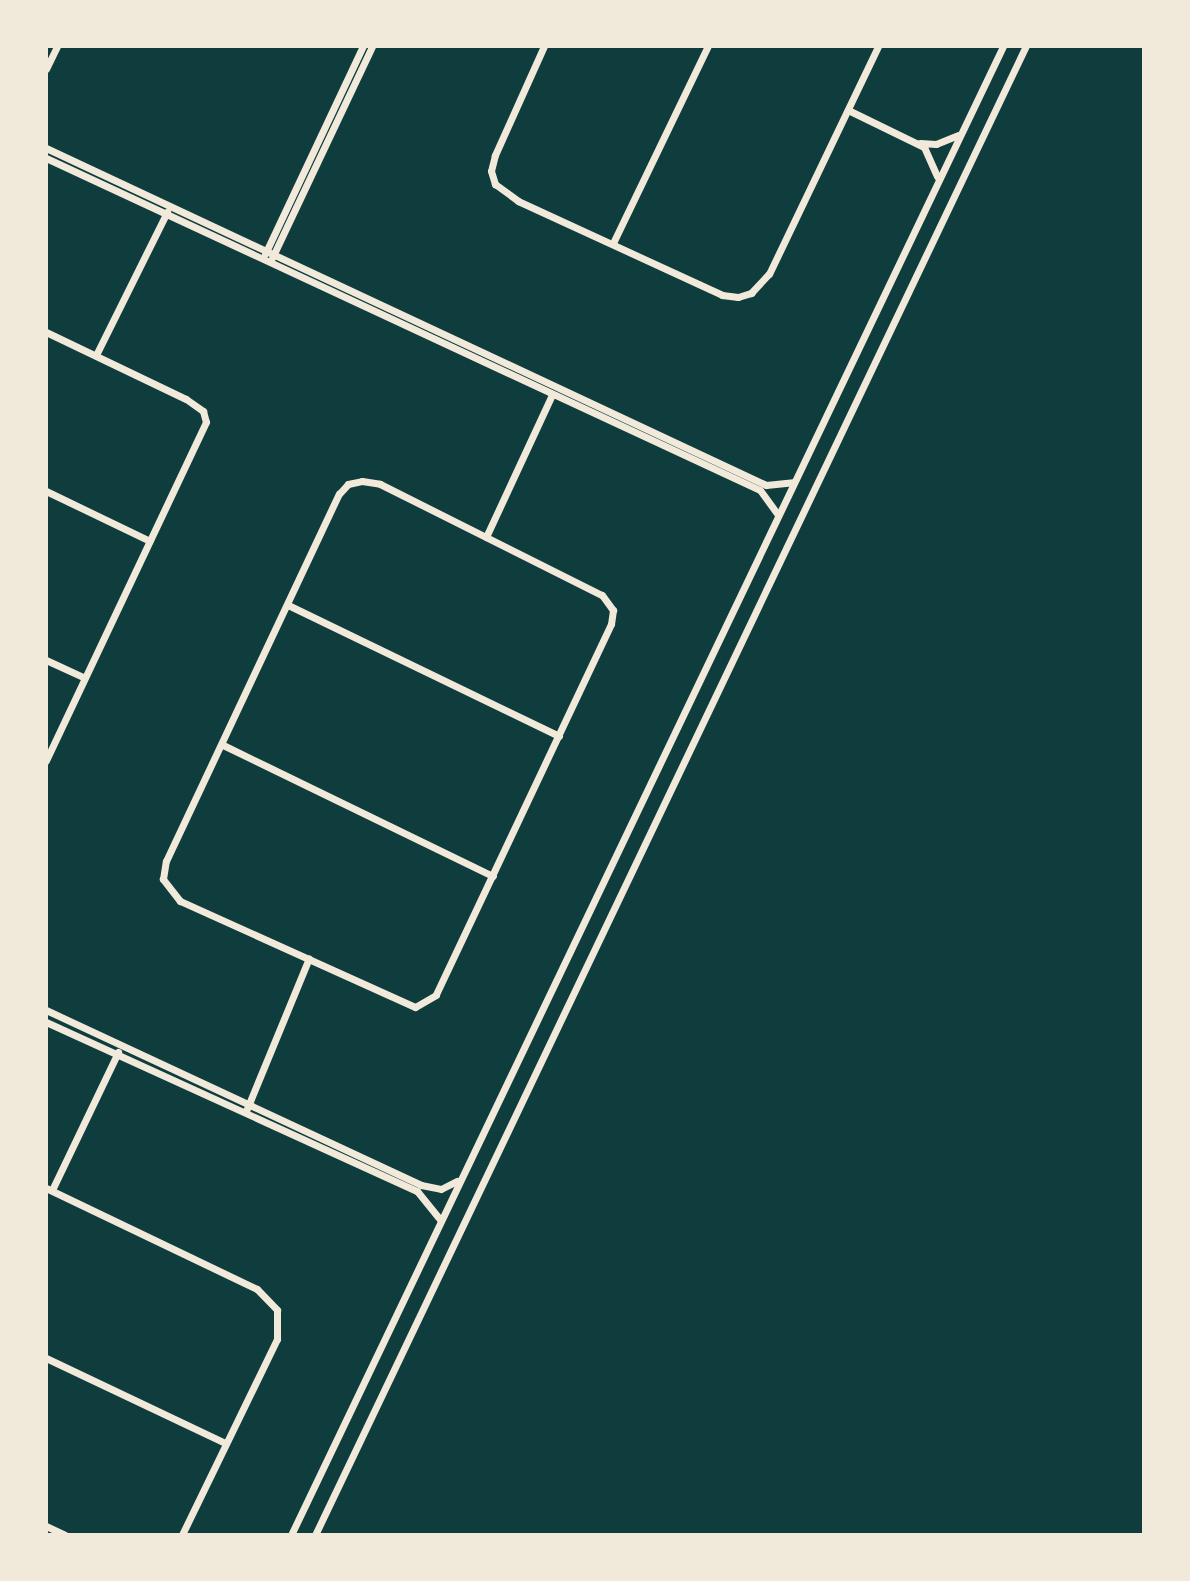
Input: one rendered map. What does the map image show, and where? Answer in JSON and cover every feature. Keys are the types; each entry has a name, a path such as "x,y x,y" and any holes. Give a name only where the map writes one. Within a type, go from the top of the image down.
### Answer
{"street":[{"path":"46,69 57,46"},
{"path":"267,258 363,46"},
{"path":"267,258 372,46"},
{"path":"544,46 495,155 492,177 511,198 722,295 751,293 769,274 878,46"},
{"path":"613,243 708,46"},
{"path":"291,1535 458,1180 1003,46"},
{"path":"315,1535 1026,46"},
{"path":"848,110 918,143 933,158 938,180"},
{"path":"918,143 945,142 960,133"},
{"path":"46,148 267,258 760,490 777,513"},
{"path":"46,158 168,210"},
{"path":"96,355 168,210"},
{"path":"46,332 186,399 205,417 205,429 83,677 46,761"},
{"path":"553,393 766,485 793,482"},
{"path":"486,537 553,393"},
{"path":"354,481 380,484 486,537 610,604 611,624 436,995 421,1006 386,997 309,958 180,901 165,885 166,861 339,494 354,481"},
{"path":"46,491 150,541"},
{"path":"288,605 559,736"},
{"path":"46,660 83,677"},
{"path":"223,745 493,876"},
{"path":"244,1116 309,958"},
{"path":"46,1010 427,1188 448,1188 458,1180"},
{"path":"46,1022 244,1116 417,1191 440,1219"},
{"path":"121,1046 49,1189 257,1289 272,1302 279,1320 277,1339 182,1535"},
{"path":"46,1358 225,1443"},
{"path":"46,1526 65,1535"}]}
